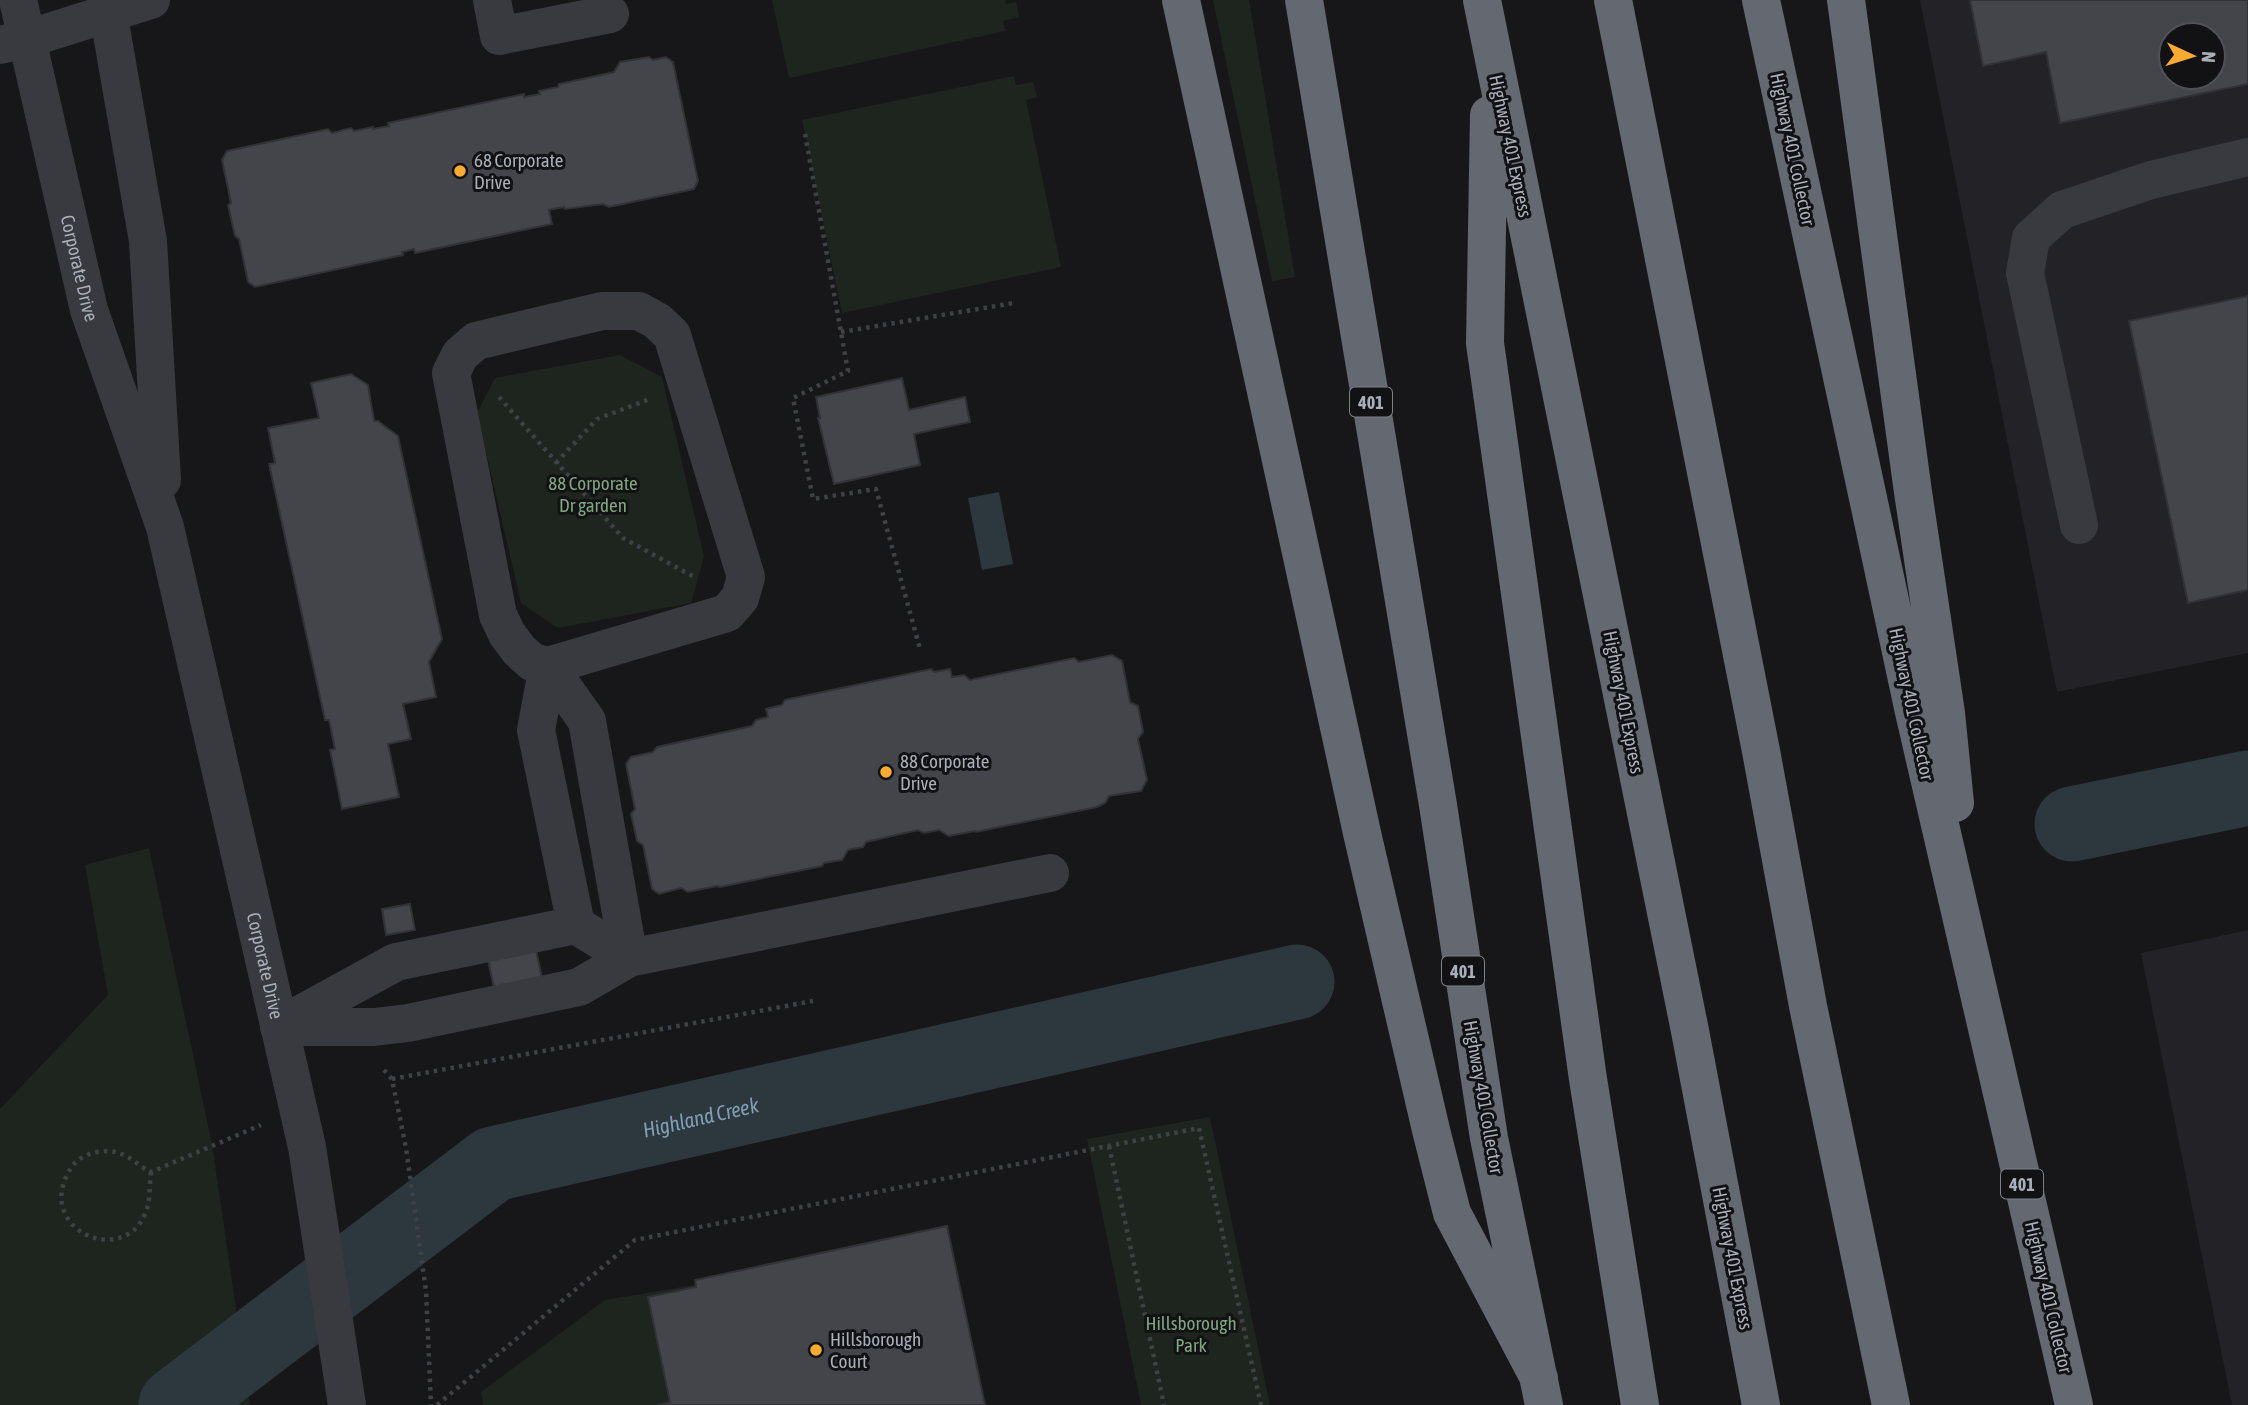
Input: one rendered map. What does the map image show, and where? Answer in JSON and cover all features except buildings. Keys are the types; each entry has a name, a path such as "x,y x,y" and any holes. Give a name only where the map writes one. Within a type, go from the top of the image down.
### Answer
{"highway":[{"path":"1181,0 1365,847 1452,1213 1542,1392"},
{"name":"Highway 401 Collector","path":"1304,0 1433,777 1489,1138 1542,1392"},
{"name":"Highway 401 Express","path":"1482,0 1690,1031 1761,1405"},
{"path":"1613,0 1758,737 1808,1006 1891,1405"},
{"name":"Highway 401 Collector","path":"1761,0 1905,671 2074,1405"},
{"path":"1846,0 1913,492 1947,713 1970,962"},
{"path":"1490,43 1485,343 1588,1079 1640,1405"}],"street":[{"name":"Corporate Drive","path":"18,0 14,42 89,310 165,527 310,1164 346,1398"},
{"path":"14,42 108,6 151,0"},
{"path":"492,0 499,36 610,14"},
{"name":"Corporate Drive","path":"108,6 148,241 165,527"},
{"path":"2080,525 2025,273 2031,238 2062,210 2151,180 2248,157"},
{"path":"602,311 639,311 657,321 672,335 687,386 746,577 740,598 727,613 548,666 532,662 507,634 498,615 452,373 460,355 476,341 602,311"},
{"path":"548,666 536,730 576,925"},
{"path":"548,666 587,721 629,958"},
{"path":"279,1027 374,1027 408,1023 579,987 629,958 1050,873"},
{"path":"279,1027 396,962 576,925 629,958"}],"path":[{"path":"805,134 848,371 793,398 813,499 876,489 920,649"},
{"path":"841,332 1014,303"},
{"path":"452,373 493,390 622,538 698,579 746,577"},
{"path":"556,463 597,419 687,386"},
{"path":"392,1079 813,1001"},
{"path":"384,1070 392,1079 406,1148 426,1292 431,1405"},
{"path":"151,1172 298,1109"},
{"path":"437,1405 635,1240 1199,1128 1261,1405"},
{"path":"1109,1146 1164,1405"},
{"path":"105,1151 117,1153 151,1172 149,1204 144,1217 126,1235 116,1239 93,1239 74,1227 66,1216 61,1201 67,1172 77,1161 90,1154 105,1151"}],"shaded area":[{"path":"1920,0 2248,0 2248,653 2057,692"},
{"path":"999,492 1013,564 982,570 968,498"},
{"path":"2248,930 2248,1405 2232,1405 2141,953"}],"green space":[{"path":"772,0 1005,0 1006,4 1016,2 1019,17 1003,21 1005,31 789,78"},
{"path":"1213,0 1249,0 1295,277 1272,281"},
{"path":"1014,76 1016,85 1033,82 1037,97 1026,100 1061,267 842,313 802,120"},
{"name":"88 Corporate Dr garden","path":"620,355 662,377 704,556 691,603 558,628 521,603 477,413 495,378"},
{"path":"149,848 212,1144 250,1405 0,1405 0,1109 108,995 85,865"},
{"name":"Hillsborough Park","path":"1210,1117 1270,1405 1141,1405 1087,1139"},
{"path":"694,1285 720,1405 483,1405 481,1392 605,1300"}],"waterway":[{"path":"2072,824 2248,788"},
{"name":"Highland Creek","path":"176,1405 493,1164 1297,982"}],"place":[{"name":"68 Corporate Drive","path":"460,171"},
{"name":"88 Corporate Drive","path":"886,772"},
{"name":"Hillsborough Court","path":"816,1350"}]}
